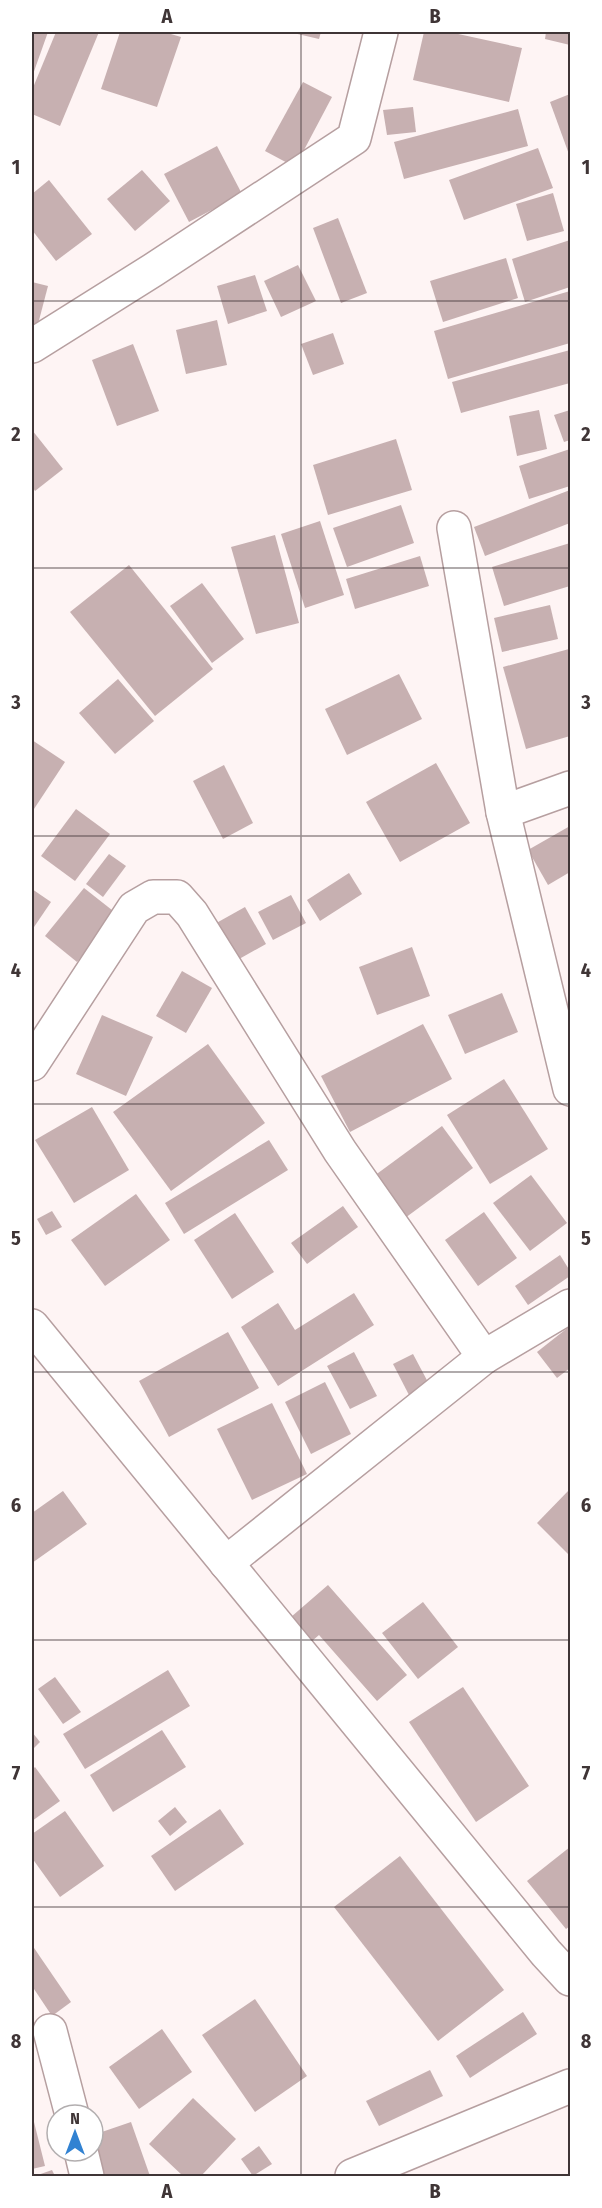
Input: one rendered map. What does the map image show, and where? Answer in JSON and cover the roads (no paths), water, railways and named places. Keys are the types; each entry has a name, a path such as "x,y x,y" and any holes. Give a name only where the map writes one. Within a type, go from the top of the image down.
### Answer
{"street":[{"path":"32,346 153,270 354,138 381,32"},
{"path":"454,528 502,812 570,1089"},
{"path":"502,812 570,788"},
{"path":"32,1064 134,908 153,897 177,897 192,914 340,1151 484,1357"},
{"path":"226,1563 484,1357 570,1305"},
{"path":"32,1326 546,1953 570,1979"},
{"path":"50,2031 69,2103"},
{"path":"352,2176 570,2086"}]}
